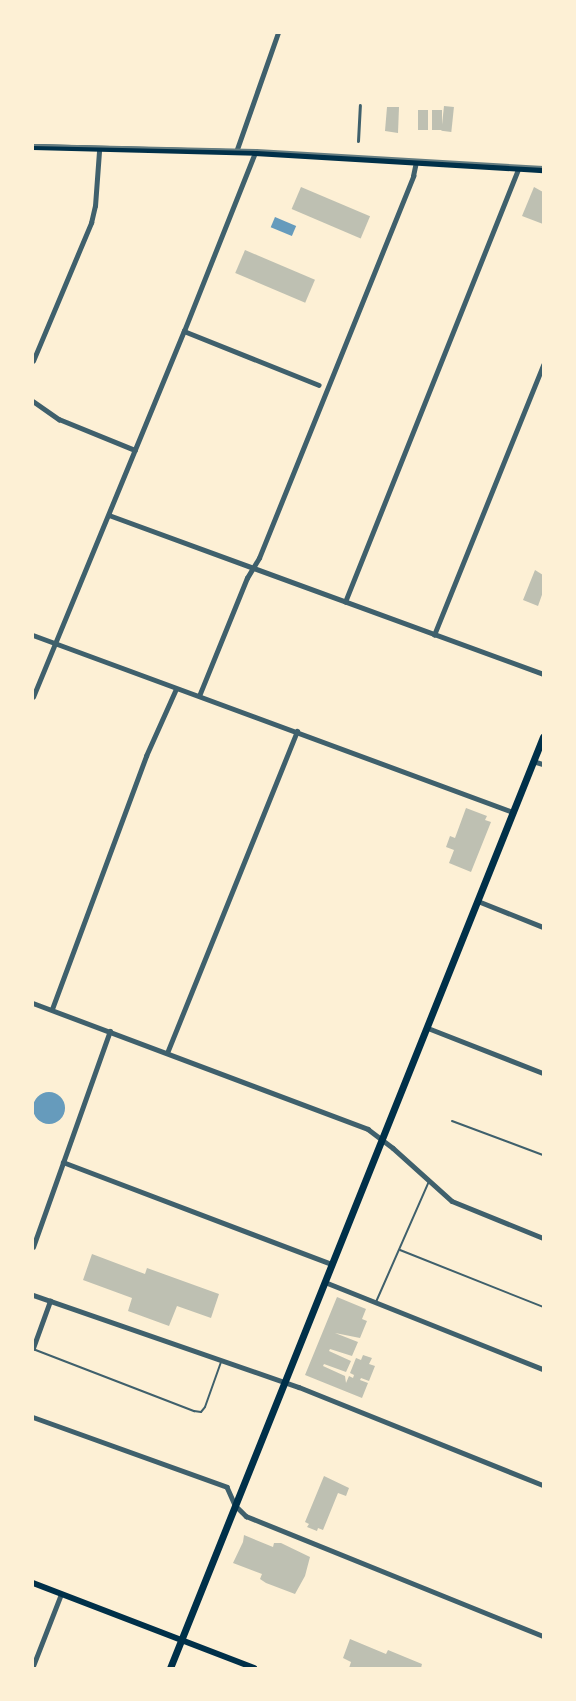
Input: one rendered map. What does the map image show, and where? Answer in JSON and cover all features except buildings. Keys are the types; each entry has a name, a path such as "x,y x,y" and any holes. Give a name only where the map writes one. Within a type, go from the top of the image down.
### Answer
{"main road":[{"path":"33,147 99,151 237,152 543,170"},
{"path":"170,1668 543,737"},
{"path":"33,1583 254,1668"}],"street":[{"path":"237,152 278,33"},
{"path":"358,141 360,105"},
{"path":"33,361 91,223 95,206 99,151"},
{"path":"33,697 255,153"},
{"path":"199,696 300,458 415,172 416,162"},
{"path":"345,602 519,168"},
{"path":"184,331 319,386"},
{"path":"434,635 543,365"},
{"path":"33,401 59,419 135,450"},
{"path":"109,515 543,674"},
{"path":"33,635 513,812"},
{"path":"52,1009 146,756 176,689"},
{"path":"167,1053 297,732"},
{"path":"533,761 543,765"},
{"path":"478,901 543,927"},
{"path":"33,1003 291,1098 368,1130 382,1139 452,1201 543,1238"},
{"path":"428,1028 543,1073"},
{"path":"33,1247 110,1031"},
{"path":"63,1162 332,1264"},
{"path":"325,1282 543,1369"},
{"path":"33,1295 284,1383 543,1485"},
{"path":"33,1348 50,1301"},
{"path":"33,1417 226,1487 235,1505 246,1516 543,1636"},
{"path":"33,1666 62,1594"}],"lane":[{"path":"452,1121 543,1155"},
{"path":"376,1302 429,1181"},
{"path":"400,1250 543,1307"},
{"path":"33,1348 201,1412 205,1407 221,1362"}],"water":[{"path":"275,217 296,226 292,236 271,227"},
{"path":"49,1092 60,1097 65,1108 60,1119 49,1124 38,1119 33,1108 38,1097"}],"tram line":[{"path":"33,145 257,150 543,167"}]}
